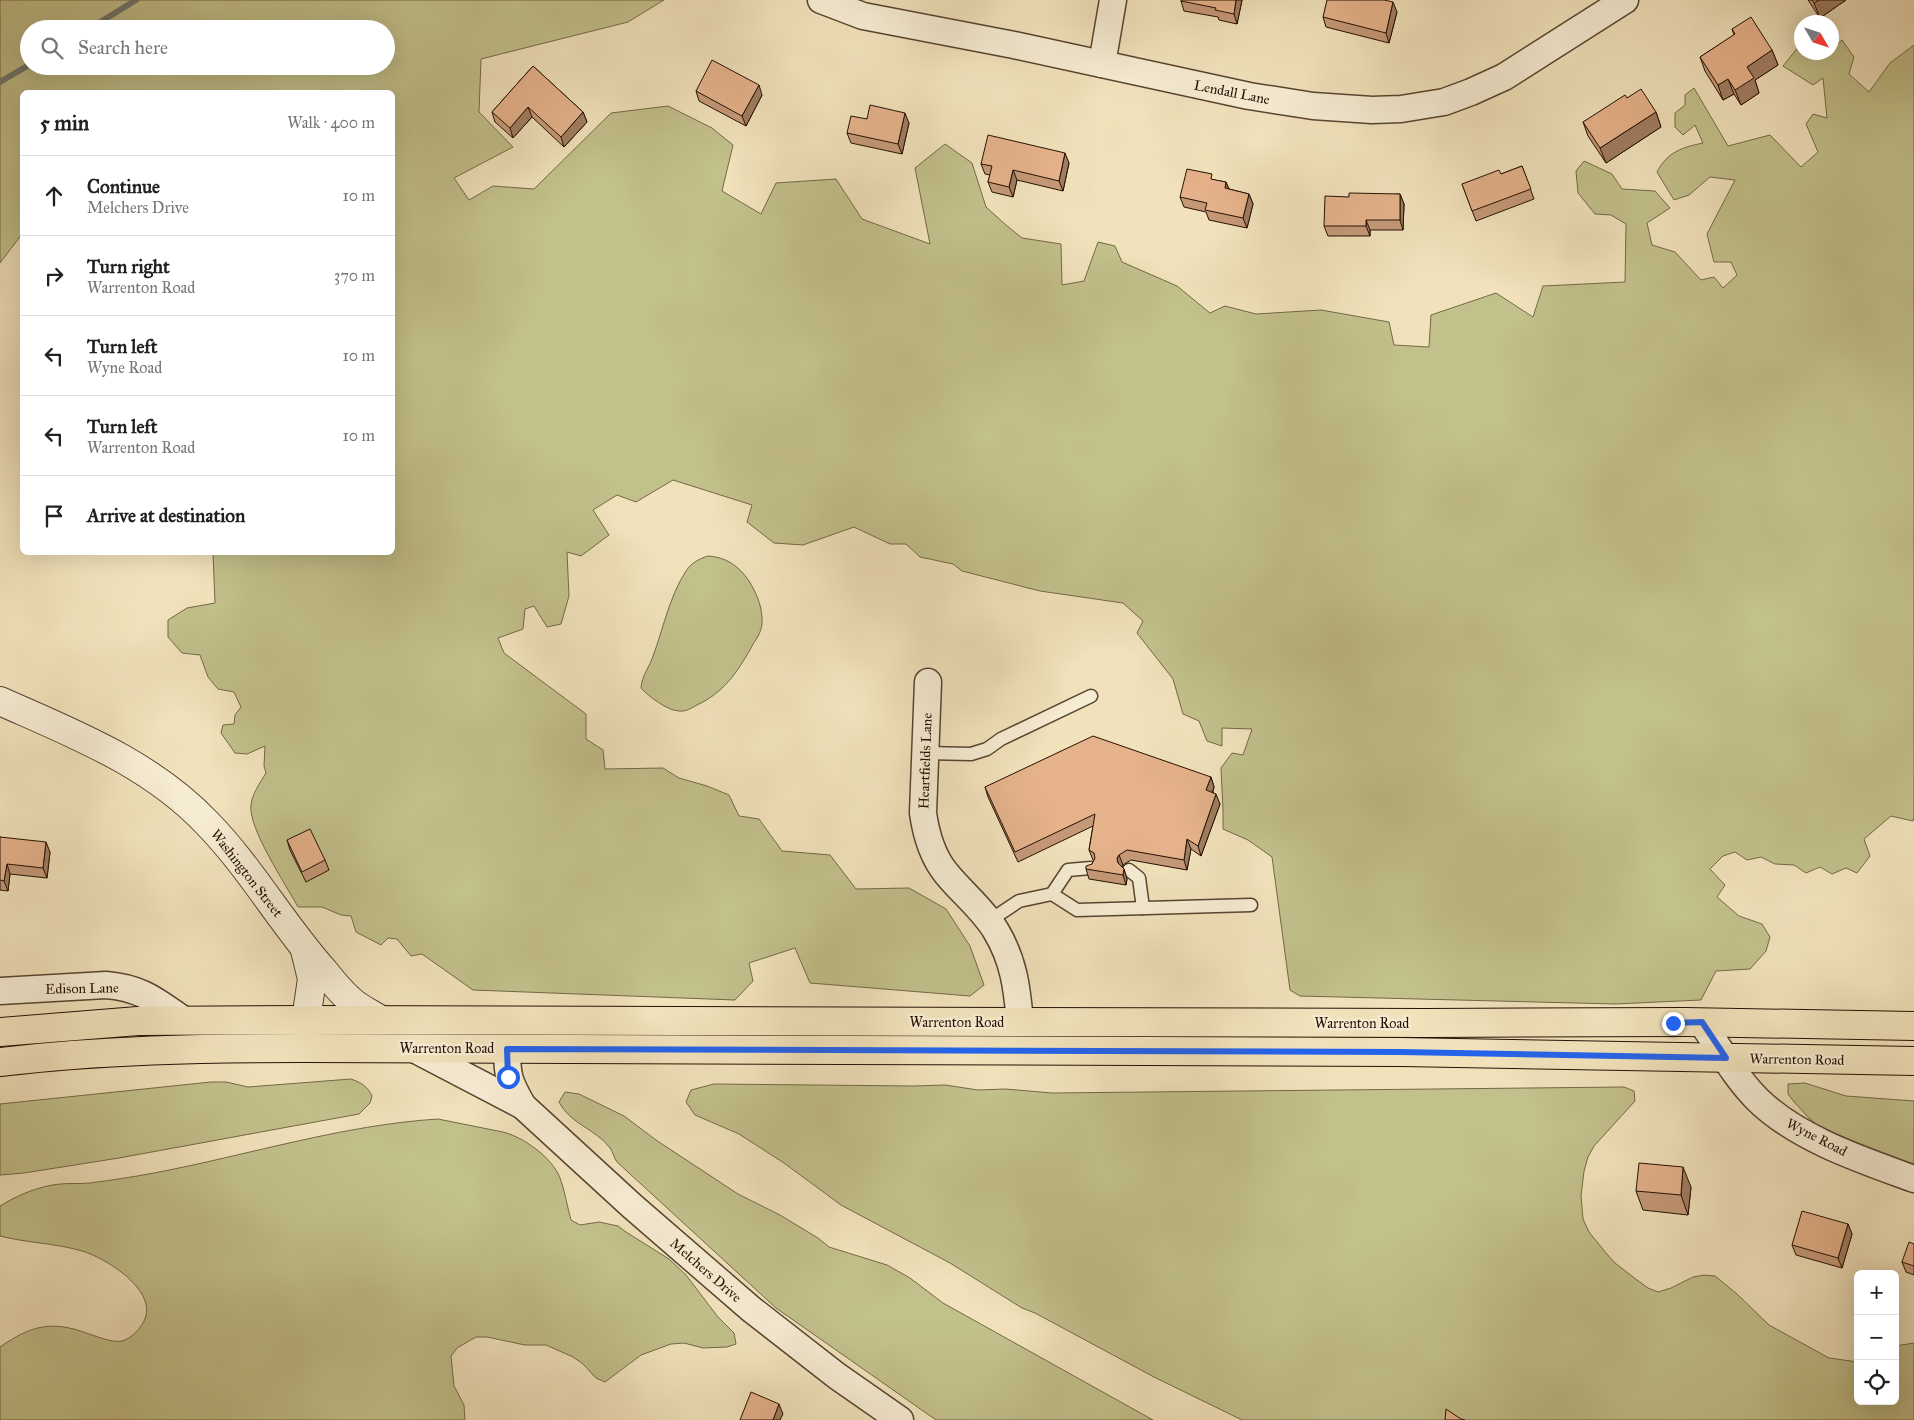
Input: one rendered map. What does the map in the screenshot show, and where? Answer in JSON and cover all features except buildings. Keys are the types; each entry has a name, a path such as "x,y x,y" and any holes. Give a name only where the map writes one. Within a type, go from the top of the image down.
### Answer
{"main road":[{"name":"Warrenton Road","path":"0,1032 82,1024 306,1020 1702,1022 1914,1026"},
{"name":"Warrenton Road","path":"0,1062 114,1052 213,1048 1400,1052 1914,1061"}],"street":[{"name":"Lendall Lane","path":"821,0 863,16 1102,64 1249,96 1313,106 1372,110 1401,109 1444,102 1471,92 1504,77 1625,0"},
{"path":"1102,64 1114,0"},
{"name":"Heartfields Lane","path":"928,682 923,814 931,846 945,872 989,921 1008,954 1016,980 1020,1022"},
{"name":"Washington Street","path":"0,702 104,748 144,770 171,790 207,822 245,866 305,950 349,1000 381,1020"},
{"name":"Washington Street","path":"305,950 312,979 306,1020"},
{"name":"Edison Lane","path":"0,991 106,985 122,986 142,992 185,1021"},
{"name":"Wyne Road","path":"1702,1022 1737,1076 1758,1100 1784,1121 1812,1137 1914,1179"},
{"name":"Melchers Drive","path":"412,1048 522,1106 751,1310 887,1416"},
{"name":"Melchers Drive","path":"507,1049 508,1077 522,1106"}],"lane":[{"path":"925,753 970,754 987,749 1001,739 1090,696"},
{"path":"989,921 1019,901 1052,894 1068,870 1091,868"},
{"path":"1129,870 1139,878 1143,908"},
{"path":"1052,894 1077,910 1251,905"}],"shaded area":[{"path":"0,0 664,0 628,22 481,59 479,112 513,147 454,178 469,200 493,186 534,189 611,113 668,106 712,128 733,145 722,191 761,214 776,183 836,179 862,219 930,244 915,168 945,144 972,163 986,207 1006,225 1022,238 1061,244 1062,285 1084,281 1098,242 1115,246 1122,262 1177,286 1210,313 1225,306 1256,314 1321,310 1389,322 1394,345 1429,347 1431,315 1496,293 1533,317 1543,286 1625,282 1626,224 1611,215 1595,214 1578,193 1576,171 1584,161 1612,174 1622,189 1655,191 1670,208 1647,223 1652,245 1675,252 1701,280 1714,277 1723,288 1737,275 1731,262 1714,262 1707,234 1735,180 1710,177 1689,195 1674,200 1657,172 1671,155 1689,146 1703,143 1695,125 1683,135 1675,127 1675,113 1685,105 1685,95 1694,88 1728,146 1770,135 1801,167 1818,152 1806,124 1813,114 1827,118 1823,78 1813,85 1783,66 1794,52 1794,60 1839,60 1839,43 1842,40 1854,57 1849,74 1869,92 1890,63 1914,45 1913,821 1891,816 1864,839 1870,856 1857,873 1846,868 1832,874 1820,867 1806,873 1794,865 1775,864 1761,857 1747,860 1735,852 1723,856 1710,869 1725,885 1717,897 1739,916 1762,924 1770,937 1766,951 1750,969 1716,971 1701,1000 1615,1004 1300,996 1290,990 1272,857 1248,840 1223,829 1221,768 1232,753 1243,755 1252,729 1222,728 1222,746 1207,741 1199,721 1183,714 1173,679 1137,633 1143,621 1123,603 1040,591 962,571 953,564 920,557 906,544 890,544 854,527 803,545 774,543 747,522 752,505 673,480 636,502 617,495 593,510 609,535 581,556 567,552 569,596 561,624 547,627 534,606 525,609 523,629 498,638 504,653 586,714 586,739 603,750 605,769 663,768 679,778 729,795 739,816 759,819 782,851 830,855 856,889 909,888 946,909 970,946 984,985 970,996 810,983 795,948 749,963 753,981 735,1000 473,990 422,954 411,956 397,939 388,938 381,945 356,932 351,916 341,915 322,907 298,907 261,842 252,815 251,805 253,797 266,773 264,766 265,746 247,754 235,753 221,733 223,725 234,724 235,715 241,707 234,692 218,689 208,677 200,655 182,653 168,637 168,620 187,608 215,603 213,555 395,555 395,90 20,90 20,237 0,263"},
{"path":"708,556 726,560 745,576 759,601 762,612 761,628 758,637 740,666 722,688 714,695 691,708 684,711 674,710 658,702 641,688 680,581 691,565"},
{"path":"351,1079 364,1085 372,1096 370,1103 359,1114 119,1158 0,1175 0,1104 211,1082 226,1082 248,1087"},
{"path":"1805,1083 1846,1096 1914,1101 1914,1165 1833,1138 1809,1118 1788,1094 1788,1084"},
{"path":"714,1084 945,1085 978,1090 1005,1089 1052,1093 1624,1087 1634,1091 1635,1101 1594,1146 1584,1171 1581,1196 1583,1219 1589,1232 1606,1253 1615,1263 1637,1280 1658,1292 1693,1277 1715,1276 1769,1325 1829,1358 1854,1361 1854,1405 1899,1405 1899,1345 1914,1343 1914,1420 1242,1420 1154,1377 1035,1313 1022,1308 950,1263 841,1205 784,1163 739,1134 695,1115 686,1102 691,1090"},
{"path":"565,1092 579,1094 624,1116 656,1140 738,1194 780,1215 818,1238 829,1247 887,1265 910,1278 943,1303 1153,1420 936,1420 776,1308 617,1162 604,1141 564,1110 559,1102"},
{"path":"438,1119 503,1132 519,1138 536,1149 551,1163 560,1178 571,1220 580,1225 599,1222 618,1226 669,1259 686,1275 718,1317 734,1333 736,1344 727,1347 703,1348 684,1343 671,1344 641,1355 605,1382 596,1378 583,1364 573,1357 546,1345 525,1345 487,1337 476,1337 457,1348 451,1356 454,1386 464,1405 465,1420 0,1420 0,1347 32,1330 53,1326 64,1327 110,1340 126,1340 140,1328 147,1310 144,1298 128,1277 104,1261 72,1248 0,1236 0,1206 14,1198 52,1185 90,1183 138,1176 366,1127"}],"waterway":[{"path":"104,20 136,0"},
{"path":"0,82 20,70"}],"route":[{"path":"508,1077 507,1049 1400,1052 1726,1058 1702,1022 1673,1023"}]}
